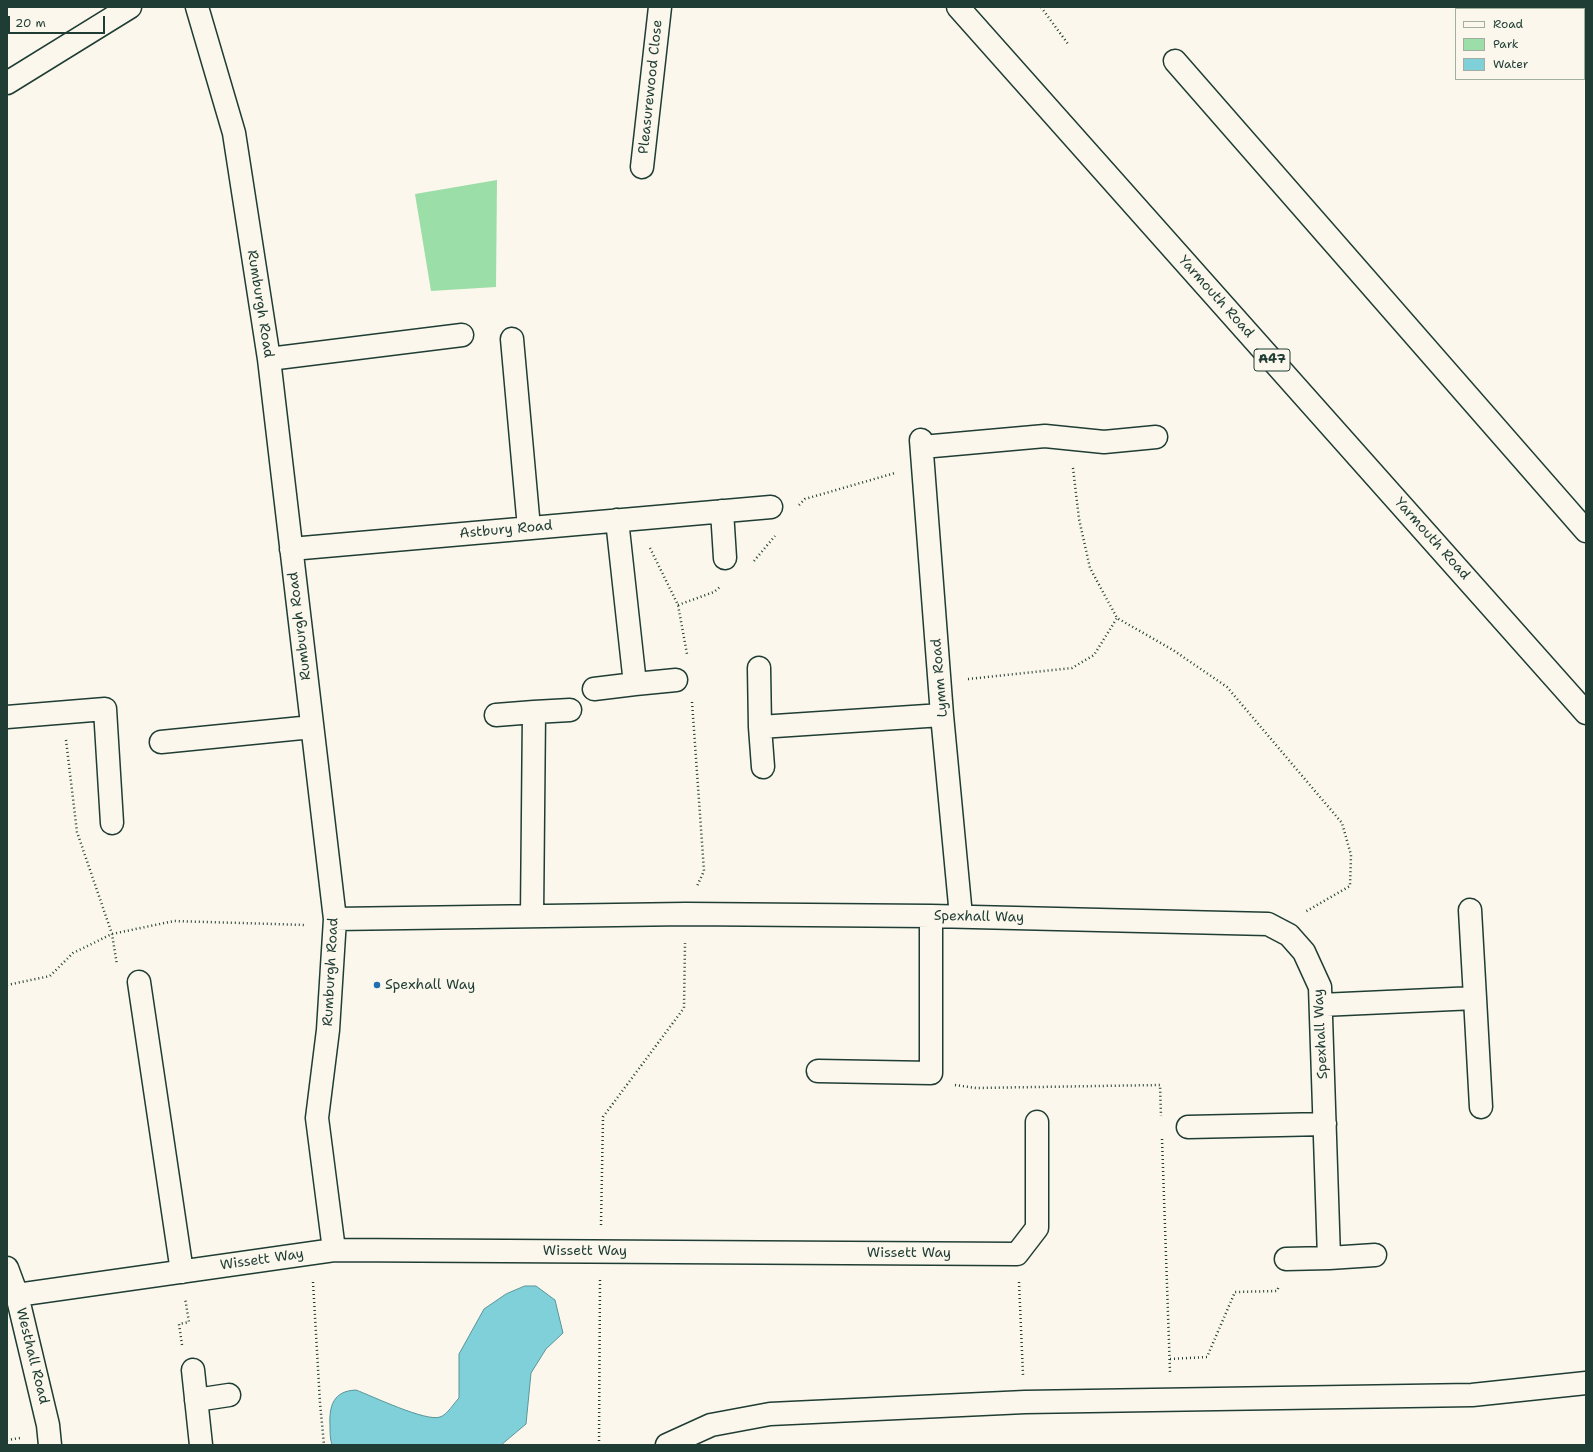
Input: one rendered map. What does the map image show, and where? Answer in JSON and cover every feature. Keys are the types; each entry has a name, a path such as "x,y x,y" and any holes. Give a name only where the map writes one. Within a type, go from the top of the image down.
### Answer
{"main road":[{"path":"7,83 130,7"},
{"name":"Rumburgh Road","path":"197,7 234,133 269,359 335,923 328,1030 317,1118 334,1250"},
{"name":"Pleasurewood Close","path":"642,167 660,7"},
{"name":"Yarmouth Road","path":"958,7 1586,713"},
{"path":"1175,61 1586,531"},
{"path":"269,359 462,335"},
{"path":"512,339 529,528"},
{"path":"922,451 1045,436 1104,442 1156,437"},
{"name":"Lymm Road","path":"922,451 942,716 961,916"},
{"name":"Astbury Road","path":"291,549 771,507"},
{"path":"722,511 725,558"},
{"path":"626,519 635,684"},
{"path":"759,668 760,727 763,767"},
{"path":"594,689 635,684 684,687"},
{"path":"7,717 105,709 112,823"},
{"path":"496,715 570,710"},
{"path":"532,916 534,712"},
{"path":"760,727 942,716"},
{"path":"161,742 312,728"},
{"path":"1470,910 1481,1107"},
{"name":"Spexhall Way","path":"335,923 532,916 686,914 961,916 1268,924 1289,935 1304,952 1320,987 1329,1258"},
{"path":"818,1071 930,1073 931,916"},
{"path":"139,982 182,1272"},
{"path":"1321,1005 1474,998"},
{"path":"1017,1254 1037,1228 1037,1122"},
{"path":"1188,1127 1325,1124"},
{"name":"Wissett Way","path":"17,1295 334,1250 1017,1254"},
{"path":"1286,1259 1374,1255"},
{"name":"Westhall Road","path":"7,1268 17,1295 48,1425 50,1445"},
{"path":"193,1370 201,1445"},
{"path":"666,1445 711,1425 770,1414 1025,1402 1472,1395 1586,1383"},
{"path":"196,1400 229,1395"}],"path":[{"path":"1041,7 1068,44"},
{"path":"1070,438 1078,519 1090,568 1116,618 1173,650 1226,687 1342,823 1351,854 1350,886 1301,914 1289,935"},
{"path":"795,511 805,499 879,476 922,451"},
{"path":"626,519 678,605 687,656"},
{"path":"751,565 776,535"},
{"path":"678,605 714,592 726,583"},
{"path":"940,682 1072,668 1094,655 1116,618"},
{"path":"599,1445 602,1117 684,1008 686,914 704,871 684,687"},
{"path":"59,738 66,738 77,832 112,934 118,974 139,982"},
{"path":"7,984 50,976 73,953 112,934 174,921 335,923"},
{"path":"930,1073 942,1083 976,1088 1160,1085 1161,1124"},
{"path":"1162,1132 1172,1399"},
{"path":"312,1253 320,1402 324,1445"},
{"path":"1017,1254 1025,1402"},
{"path":"1170,1359 1207,1357 1235,1292 1277,1291 1286,1259"},
{"path":"182,1272 189,1322 179,1324 185,1369 193,1370"},
{"path":"7,1440 22,1438"}],"green space":[{"path":"497,180 496,287 431,291 415,194"}],"water":[{"path":"525,1286 536,1286 555,1300 563,1333 546,1349 531,1373 526,1424 501,1445 332,1445 330,1436 330,1412 337,1397 348,1391 356,1390 399,1408 423,1416 433,1418 443,1416 459,1398 459,1354 484,1309 506,1294"}],"place":[{"name":"Spexhall Way","path":"377,985"}]}
